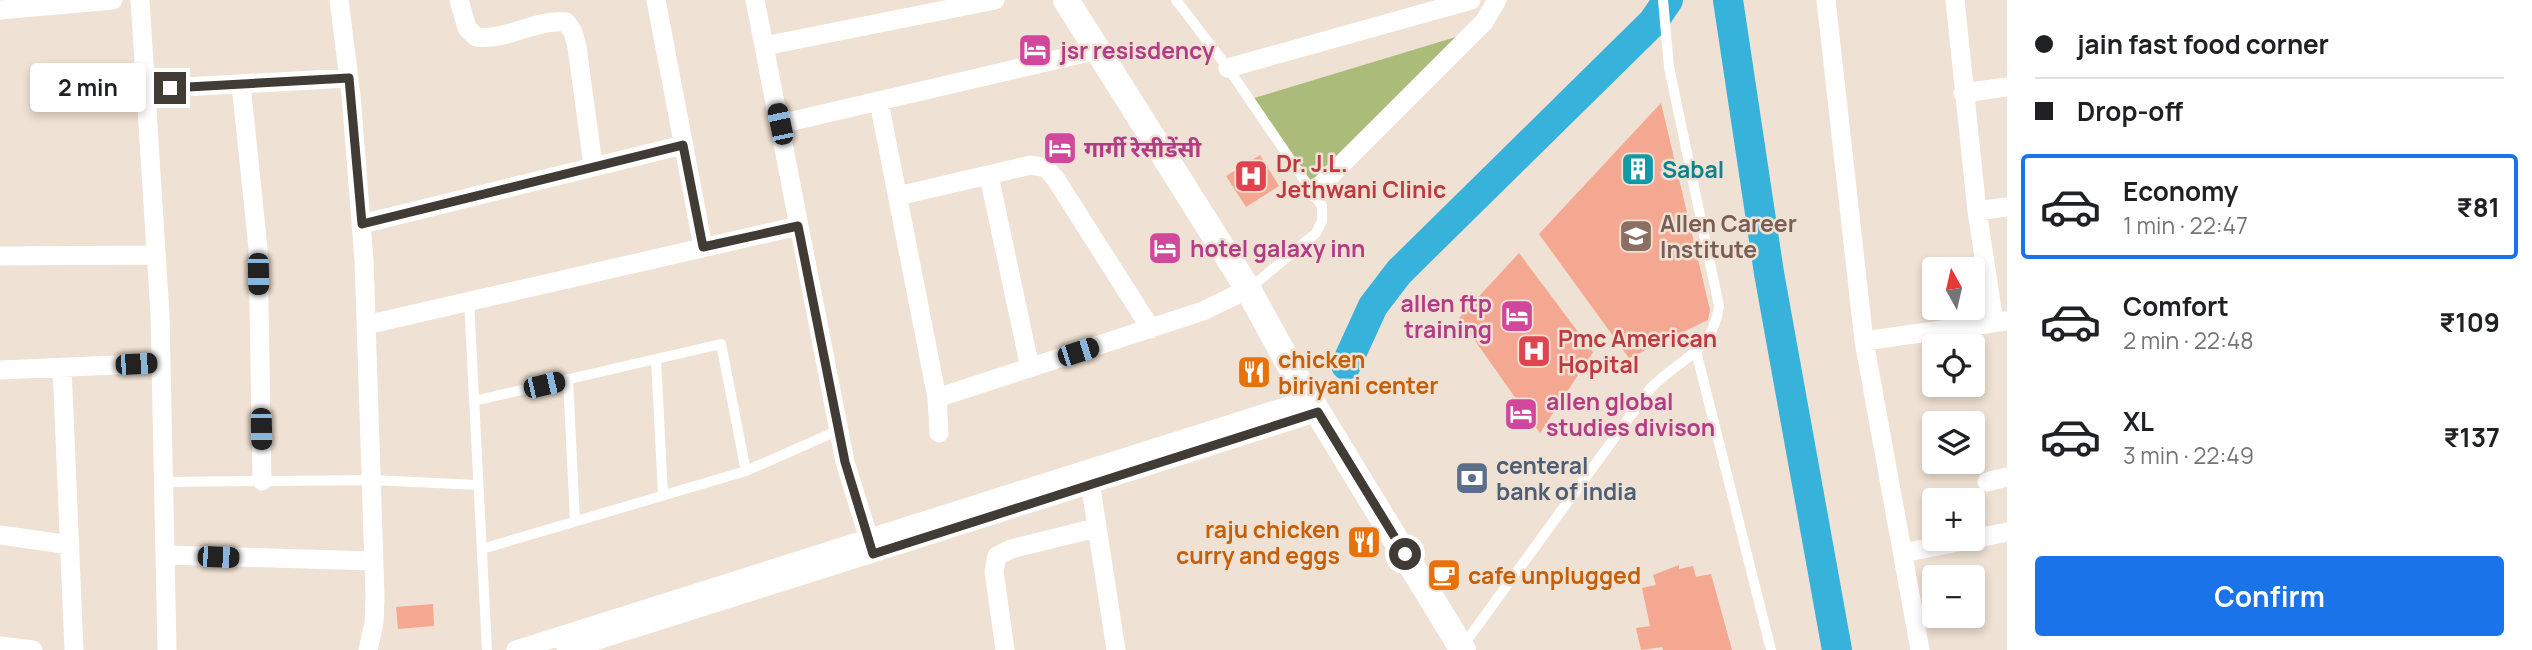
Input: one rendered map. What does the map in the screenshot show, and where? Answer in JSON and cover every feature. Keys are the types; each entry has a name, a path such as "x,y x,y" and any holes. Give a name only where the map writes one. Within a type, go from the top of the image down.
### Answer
{"street":[{"path":"0,10 62,2 113,0"},
{"path":"140,0 161,363 167,650"},
{"path":"339,0 362,224 374,561 374,623 369,650"},
{"path":"459,0 467,28 476,37 491,39 546,20 566,22 573,32 576,47 593,165"},
{"path":"656,0 703,247"},
{"path":"755,0 839,430 872,546"},
{"path":"764,46 995,0"},
{"path":"1066,0 1248,289 1314,406 1463,649"},
{"path":"1228,68 1471,0"},
{"path":"1314,192 1484,22 1496,0"},
{"path":"1826,0 1864,341 1920,650"},
{"path":"1864,341 2000,322 1977,211 1955,0"},
{"path":"780,124 1098,50"},
{"path":"146,89 349,78"},
{"path":"241,84 258,248 261,481"},
{"path":"1963,93 2007,87"},
{"path":"879,102 937,398 939,433"},
{"path":"362,224 683,145"},
{"path":"898,195 1031,165 1045,168 1055,178 1151,329"},
{"path":"989,176 1030,368"},
{"path":"1977,211 2007,206"},
{"path":"366,325 798,226"},
{"path":"0,256 156,255"},
{"path":"937,398 1203,311 1248,289"},
{"path":"0,370 161,363"},
{"path":"62,367 74,650"},
{"path":"566,650 872,546 1314,406"},
{"path":"1089,477 1116,650"},
{"path":"1987,482 2007,478"},
{"path":"1004,650 994,571 997,556 1096,528"},
{"path":"1903,553 2007,532"},
{"path":"0,535 70,545"},
{"path":"516,650 872,546"},
{"path":"165,555 374,561"},
{"path":"0,646 33,650"}],"lane":[{"path":"1176,0 1228,68 1322,206 1322,221 1316,233 1248,289"},
{"path":"1463,649 1650,389 1664,374 1708,342 1716,328 1720,306 1669,67 1663,0"},
{"path":"469,301 487,650"},
{"path":"474,401 721,344 746,471"},
{"path":"1696,351 1771,650"},
{"path":"656,359 663,495"},
{"path":"568,379 575,521"},
{"path":"481,549 746,471 839,430"},
{"path":"164,482 371,480 478,485"}],"green space":[{"path":"1456,37 1309,183 1251,99"}],"building":[{"name":"Sabal","path":"1661,103 1710,310 1708,320 1629,358 1539,234"},
{"path":"1260,155 1279,186 1246,207 1226,176"},
{"path":"1519,253 1593,352 1540,433 1459,318"},
{"path":"1679,565 1679,569 1693,566 1696,577 1711,574 1732,650 1663,650 1662,647 1641,650 1636,628 1650,626 1642,588 1656,585 1653,575"},
{"path":"433,604 434,626 398,629 396,607"}],"waterway":[{"path":"1346,365 1373,306 1399,272 1653,22 1668,0"},
{"path":"1728,0 1769,273 1837,650"}],"place":[{"name":"jsr resisdency","path":"1035,50"},
{"name":"गार्गी रेसीडेंसी","path":"1060,148"},
{"name":"Sabal","path":"1638,169"},
{"name":"Dr. J.L. Jethwani Clinic","path":"1251,176"},
{"name":"Allen Career Institute","path":"1636,236"},
{"name":"hotel galaxy inn","path":"1165,248"},
{"name":"allen ftp training","path":"1517,316"},
{"name":"Pmc American Hopital","path":"1534,351"},
{"name":"chicken biriyani center","path":"1254,372"},
{"name":"allen global studies divison","path":"1521,414"},
{"name":"centeral bank of india","path":"1472,478"},
{"name":"raju chicken curry and eggs","path":"1364,542"},
{"name":"cafe unplugged","path":"1444,575"}],"route":[{"path":"170,88 349,78 362,224 683,145 703,247 798,226 845,462 873,554 1318,412 1405,554"}]}
